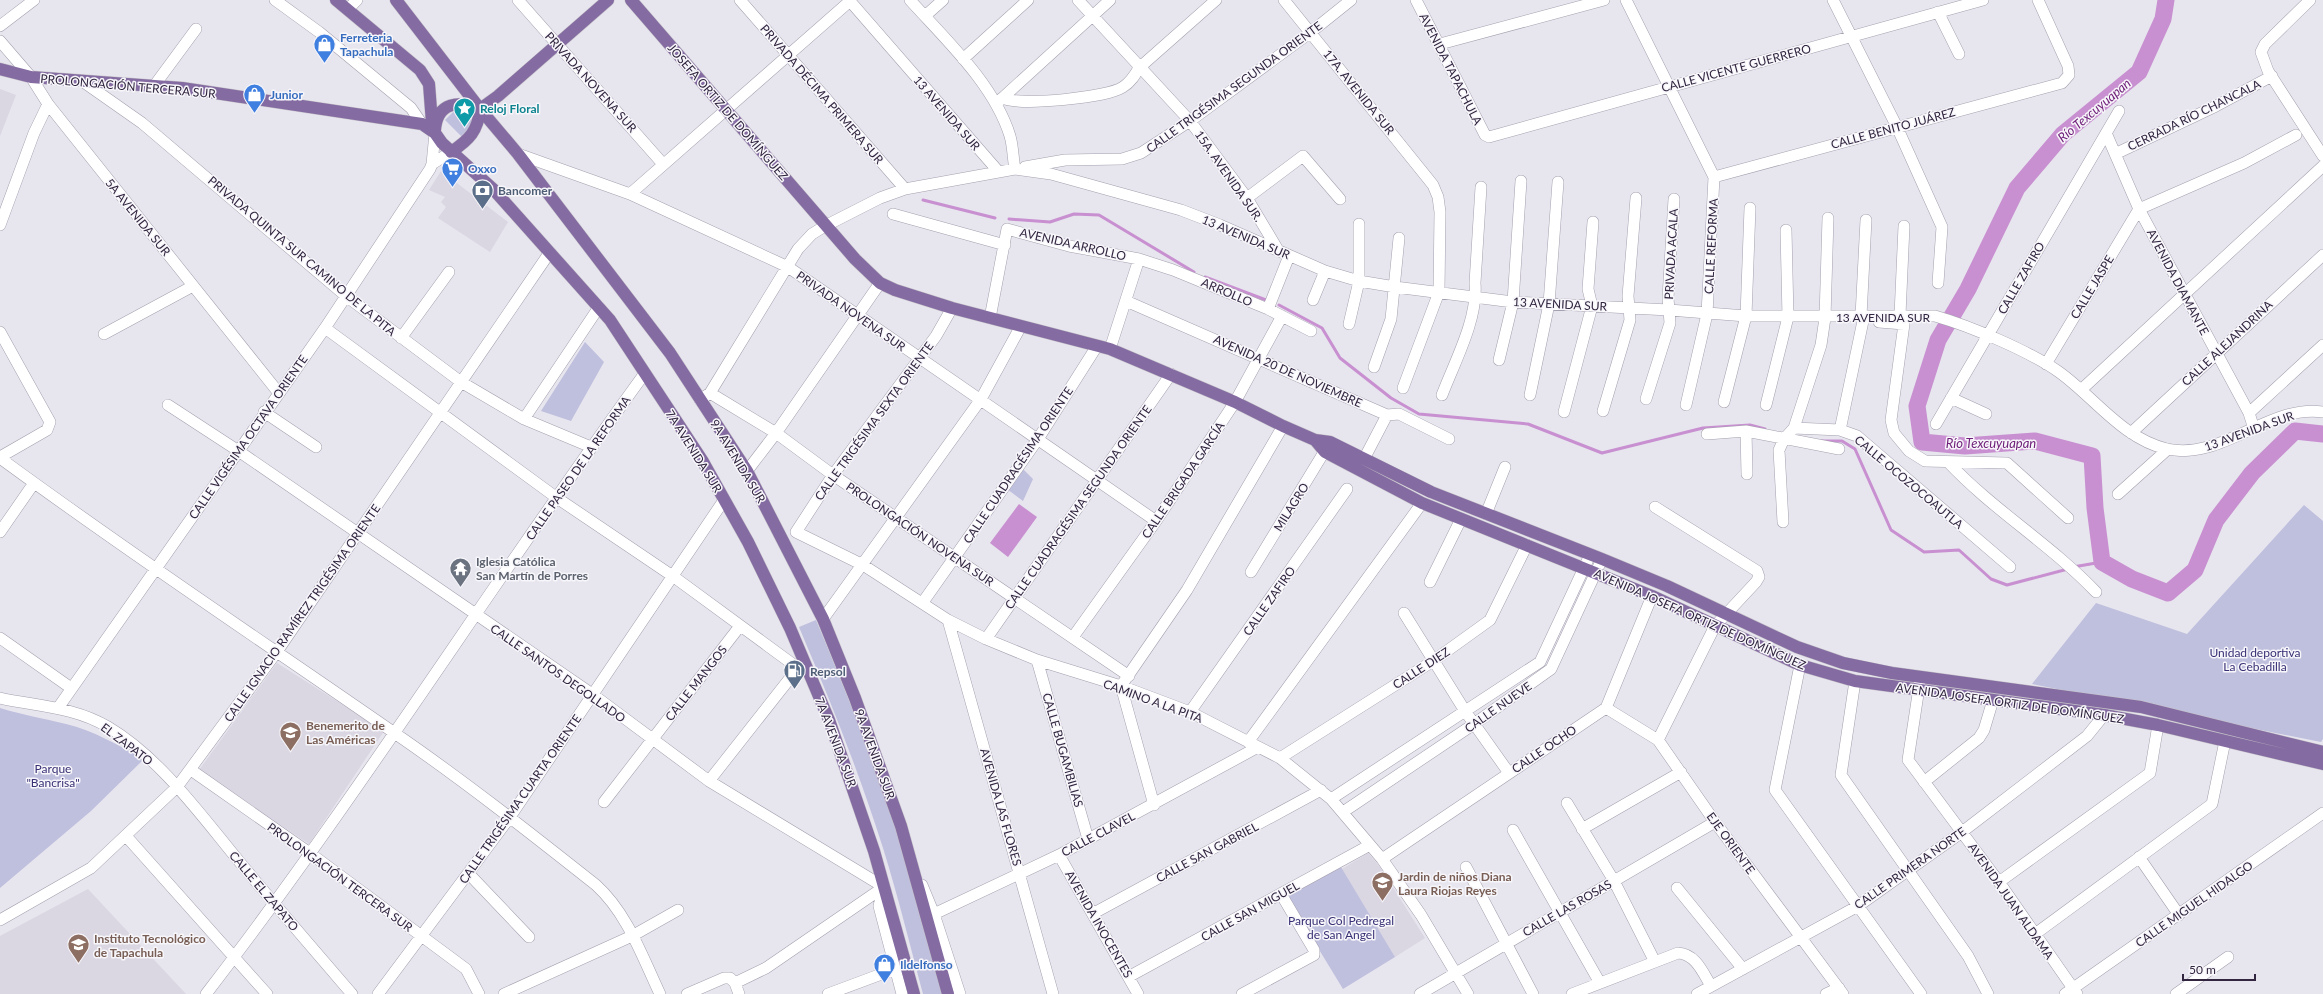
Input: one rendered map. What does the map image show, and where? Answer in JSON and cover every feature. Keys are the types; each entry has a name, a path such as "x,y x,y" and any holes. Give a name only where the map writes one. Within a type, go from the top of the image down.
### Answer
{"main road":[{"name":"7A AVENIDA SUR","path":"336,0 348,8 420,70 429,84 432,123 435,133 451,152 493,188 599,307 625,340 702,460 764,573 790,628 802,667 829,720 857,797 914,994"},
{"name":"9A AVENIDA SUR","path":"396,0 480,109 518,154 670,353 747,471 781,534 823,619 855,698 908,850 948,994"},
{"path":"451,152 471,138 477,125 480,109 498,96 608,0"},
{"name":"JOSEFA ORTIZ DE DOMÍNGUEZ","path":"632,0 727,109 824,226"},
{"name":"PROLONGACIÓN TERCERA SUR","path":"0,69 31,77 190,89 422,124 435,133"},
{"path":"435,133 435,126 441,113 450,105 462,103 480,109"},
{"name":"AVENIDA JOSEFA ORTIZ DE DOMÍNGUEZ","path":"824,226 880,283 916,298 1110,349 1171,374 1235,402 1315,440 1422,503 1596,572 1652,596 1800,665 1854,681 2104,715 2158,725 2323,764"},
{"name":"AVENIDA JOSEFA ORTIZ DE DOMÍNGUEZ","path":"1327,447 1364,459 1431,492 1596,557 1797,647 1843,663 1920,677 2141,707 2323,752"}],"street":[{"path":"0,26 34,0"},
{"path":"276,0 319,32 411,108 422,124"},
{"path":"348,8 357,0"},
{"name":"PRIVADA NOVENA SUR","path":"518,0 663,164"},
{"name":"PRIVADA DÉCIMA PRIMERA SUR","path":"740,0 905,188"},
{"path":"910,0 999,101 1010,136 1015,169"},
{"path":"925,16 943,0"},
{"path":"963,59 1028,0"},
{"name":"15A. AVENIDA SUR.","path":"1078,0 1139,68 1190,121 1247,198 1278,250"},
{"path":"999,101 1110,0"},
{"path":"999,101 1014,102 1095,95 1122,88 1133,79 1139,68 1216,0"},
{"name":"17A. AVENIDA SUR","path":"1284,0 1432,185 1438,197 1440,212 1439,292 1403,388"},
{"name":"CALLE TRIGÉSIMA SEGUNDA ORIENTE","path":"1015,169 1065,160 1122,159 1141,154 1190,121 1311,32 1351,0"},
{"name":"AVENIDA TAPACHULA","path":"1416,0 1440,44 1484,134 1489,137"},
{"path":"1440,44 1604,0"},
{"path":"1626,0 1714,177"},
{"path":"1833,0 1896,127 1942,227 1938,282"},
{"name":"CALLE VICENTE GUERRERO","path":"1489,137 1983,0"},
{"name":"CALLE BENITO JUÁREZ","path":"1714,177 2062,83 2069,76 2068,66 2038,0"},
{"path":"2310,0 2265,44 2261,52 2265,65 2323,156"},
{"path":"630,194 789,56 849,1"},
{"name":"13 AVENIDA SUR","path":"849,1 998,171 1015,169 1051,174 1181,210 1325,271 1359,281 1513,302 1630,307 1707,314 1902,320 1935,316 1955,322 2046,364 2082,389 2131,433 2156,446 2168,449 2202,449 2279,418 2307,410 2323,412"},
{"path":"1938,12 1959,54"},
{"path":"154,86 196,29"},
{"name":"5A AVENIDA SUR","path":"0,41 31,77 48,104 278,392"},
{"name":"CERRADA RÍO CHANCALA","path":"2116,154 2216,106 2272,76"},
{"name":"PRIVADA QUINTA SUR CAMINO DE LA PITA","path":"85,82 142,123 346,296 461,382 524,419 591,446"},
{"path":"0,225 34,133 48,104"},
{"name":"CALLE ZAFIRO","path":"1936,424 2119,111"},
{"name":"AVENIDA DIAMANTE","path":"2106,132 2139,209 2249,413 2254,429"},
{"path":"432,164 435,133"},
{"path":"2139,209 2244,163 2296,135"},
{"path":"432,164 451,152"},
{"name":"PRIVADA NOVENA SUR","path":"518,154 630,194 788,267 1096,478 1156,521"},
{"path":"1247,198 1303,156 1340,199"},
{"name":"CALLE VIGÉSIMA OCTAVA ORIENTE","path":"58,708 346,296 432,164"},
{"path":"2082,389 2323,166"},
{"path":"700,400 710,393 798,249 812,234 824,226 880,198 905,188 998,171"},
{"name":"CALLE REFORMA","path":"1686,405 1707,314 1714,177"},
{"path":"1499,360 1513,302 1520,181"},
{"path":"1530,395 1549,304 1558,182"},
{"path":"1442,395 1473,313 1476,297 1475,283 1481,187"},
{"path":"1603,411 1630,320 1628,296 1636,198"},
{"name":"PRIVADA ACALA","path":"1646,399 1670,323 1668,298 1674,199"},
{"path":"1724,402 1746,316 1750,208"},
{"name":"CALLE JASPE","path":"2046,364 2139,209"},
{"path":"893,214 1005,245 990,318"},
{"path":"1783,522 1779,450 1784,439 1794,428 1821,345 1825,318 1828,218"},
{"name":"CALLE OCOZOCOAUTLA","path":"1866,220 1862,319 1840,430 1858,436 2010,567"},
{"path":"1564,412 1592,306 1588,289 1593,222"},
{"path":"1349,324 1359,281 1359,224"},
{"path":"1904,226 1902,320 1890,420 1894,433 1909,451 1925,461 2007,464 2068,518"},
{"name":"AVENIDA ARROLLO","path":"1005,245 1007,229 1069,246 1139,259"},
{"path":"1766,405 1788,317 1786,230"},
{"path":"1374,367 1391,319 1399,238"},
{"name":"CALLE IGNACIO RAMÍREZ TRIGÉSIMA ORIENTE","path":"0,920 91,868 177,787 191,770 276,653 550,252"},
{"name":"CALLE ALEJANDRINA","path":"2131,433 2323,255"},
{"path":"1268,309 1289,256"},
{"path":"1110,349 1139,259"},
{"name":"ARROLLO","path":"1139,259 1199,280 1268,309 1311,331"},
{"path":"1313,300 1325,271"},
{"path":"401,338 449,272"},
{"path":"747,471 776,433 880,283"},
{"path":"104,334 193,286"},
{"name":"AVENIDA 20 DE NOVIEMBRE","path":"1126,300 1260,358 1387,416 1399,414 1450,439"},
{"path":"524,419 599,307"},
{"name":"CALLE TRIGÉSIMA SEXTA ORIENTE","path":"796,532 833,475 918,357 936,336 952,308"},
{"name":"CALLE BRIGADA GARCÍA","path":"1073,637 1156,521 1235,402 1282,316"},
{"path":"823,619 981,399 1021,326"},
{"path":"324,328 557,498 674,577 740,626 802,667 709,781"},
{"path":"0,332 50,422 47,430 0,457 34,484 276,653 394,732 510,817 609,896 619,910 660,994"},
{"path":"2249,413 2323,345"},
{"name":"CALLE CUADRAGÉSIMA ORIENTE","path":"923,602 1038,439 1098,346"},
{"name":"CALLE PASEO DE LA REFORMA","path":"206,994 311,854 557,498 591,446 645,373"},
{"name":"CALLE CUADRAGÉSIMA SEGUNDA ORIENTE","path":"986,639 1096,478 1171,374"},
{"name":"PROLONGACIÓN NOVENA SUR","path":"710,393 776,433 833,475 1129,676"},
{"path":"1952,398 1986,414"},
{"name":"CALLE SANTOS DEGOLLADO","path":"168,405 358,532 475,615 592,694 709,781 884,887"},
{"path":"264,412 316,447"},
{"path":"1364,459 1387,416"},
{"path":"1154,805 1121,686 1187,590 1283,426"},
{"path":"1794,428 1840,430"},
{"path":"1746,431 1747,474"},
{"path":"1707,434 1746,431 1840,449"},
{"name":"MILAGRO","path":"1251,572 1327,447"},
{"path":"2118,494 2168,449"},
{"path":"1948,462 1966,481 2059,555 2096,592"},
{"path":"1486,514 1506,467"},
{"path":"0,532 34,484"},
{"name":"CALLE ZAFIRO","path":"1190,712 1347,489"},
{"name":"CALLE TRIGÉSIMA CUARTA ORIENTE","path":"378,994 469,874 510,817 592,694 674,577 724,500"},
{"path":"1253,744 1422,503"},
{"path":"1655,507 1757,572 1759,577 1715,626 1658,740"},
{"path":"1430,582 1461,519"},
{"path":"781,534 796,532"},
{"name":"CAMINO A LA PITA","path":"796,532 863,564 923,602 948,620 986,639 1037,660 1121,686 1190,712 1280,758 1331,799 1382,859 1421,915 1457,973 1468,994"},
{"name":"CALLE DIEZ","path":"1280,758 1433,661 1490,620 1527,545"},
{"name":"CALLE NUEVE","path":"1331,799 1540,662 1584,568 1596,557"},
{"name":"CALLE NUEVE","path":"1343,812 1474,724 1551,669 1596,572 1596,557"},
{"path":"1606,708 1652,596"},
{"path":"1404,613 1465,711 1509,773"},
{"name":"AVENIDA LAS FLORES","path":"948,620 1053,994"},
{"name":"CALLE MANGOS","path":"604,802 740,626"},
{"path":"0,638 71,688"},
{"name":"CALLE BUGAMBILIAS","path":"1037,660 1088,839"},
{"path":"1800,665 1775,790 1921,994"},
{"name":"AVENIDA JUAN ALDAMA","path":"1920,677 1908,760 1999,882 2035,934 2072,992"},
{"path":"1854,681 1841,775 1968,956 1988,994"},
{"name":"EL ZAPATO","path":"0,698 58,708 80,714 108,726 142,753 177,787"},
{"path":"1924,782 1979,738 1984,730 1993,700"},
{"name":"EJE ORIENTE","path":"1606,708 1658,740 1715,822 1841,991"},
{"name":"CALLE OCHO","path":"1382,859 1606,708"},
{"name":"CALLE PRIMERA NORTE","path":"1697,994 1858,906 1962,832 2087,736 2104,715"},
{"path":"1999,882 2150,773 2158,725"},
{"path":"2035,934 2212,804 2226,741"},
{"name":"CALLE CLAVEL","path":"934,914 1020,875 1154,805 1253,744"},
{"name":"PROLONGACIÓN TERCERA SUR","path":"191,770 311,854 466,969 479,994"},
{"path":"1582,829 1680,772"},
{"name":"CALLE EL ZAPATO","path":"177,787 274,904 352,994"},
{"name":"CALLE SAN GABRIEL","path":"1094,913 1321,790"},
{"path":"1567,803 1614,881 1655,962"},
{"name":"CALLE MIGUEL HIDALGO","path":"2072,992 2323,813"},
{"name":"CALLE LAS ROSAS","path":"1420,994 1715,822"},
{"path":"1513,830 1600,983"},
{"path":"126,836 267,994"},
{"name":"CALLE SAN MIGUEL","path":"1130,976 1370,844"},
{"path":"908,850 934,914 960,994"},
{"name":"AVENIDA INOCENTES","path":"1059,855 1130,976 1138,994"},
{"path":"2139,857 2179,915"},
{"path":"1466,867 1508,943 1533,994"},
{"path":"469,874 529,937"},
{"path":"884,887 879,906 902,994"},
{"path":"735,982 766,968 884,887"},
{"path":"1677,888 1743,969"},
{"path":"1242,994 1314,954 1314,950 1281,894"},
{"path":"504,994 632,936 678,910"},
{"path":"1572,994 1678,953 1686,954 1694,959 1711,986"},
{"path":"2176,994 2228,957"},
{"path":"828,994 895,969"},
{"path":"687,994 724,978 730,978 735,982 739,994"},
{"path":"1826,994 1841,991"}],"shaded area":[{"path":"0,89 16,95 0,136"},
{"path":"441,171 508,222 490,252 438,218 446,207 441,202 445,197 429,190"},
{"path":"1019,504 1037,517 1008,557 990,543"},
{"path":"277,663 384,731 309,844 199,770"},
{"name":"Jardin de niños Diana Laura Riojas Reyes","path":"1368,853 1380,867 1425,938 1395,957 1342,869"},
{"name":"Instituto Tecnológico de Tapachula","path":"88,889 186,994 0,994 0,936"}],"green space":[{"path":"462,110 467,112 472,120 470,129 462,137 445,120 453,112"},
{"path":"585,342 604,362 571,421 541,411"},
{"path":"1023,469 1033,479 1023,501 1007,489"},
{"name":"Unidad deportiva La Cebadilla","path":"2304,505 2323,521 2323,739 2321,742 2032,684 2096,603 2187,634"},
{"path":"816,620 861,731 892,816 942,994 923,994 894,884 874,820 844,736 799,627"},
{"name":"Parque \"Bancrisa\"","path":"0,708 86,730 144,759 91,811 0,888"},
{"name":"Parque Col Pedregal de San Angel","path":"1341,867 1395,957 1343,989 1287,897"}],"waterway":[{"name":"Río Texcuyuapan","path":"2166,0 2163,19 2139,72 2063,134 2017,188 1968,289 1938,340 1917,406 1922,442 1965,446 2035,441 2092,456 2095,508 2102,562 2132,579 2168,593 2195,570 2216,520 2252,473 2295,431 2323,434"},
{"path":"923,200 995,218"},
{"path":"1009,219 1050,222 1074,214 1099,215 1194,272"},
{"path":"1205,277 1266,300"},
{"path":"1279,305 1322,328 1340,358 1391,398 1419,414 1528,424 1602,453 1703,428 1750,425 1765,429"},
{"path":"1821,441 1842,441 1855,449 1891,530 1924,552 1959,550 1991,579 2007,585 2068,569"},
{"path":"2073,567 2102,562"}],"place":[{"name":"Ferreteria Tapachula","path":"325,64"},
{"name":"Junior","path":"255,114"},
{"name":"Reloj Floral","path":"465,128"},
{"name":"Oxxo","path":"452,188"},
{"name":"Bancomer","path":"482,210"},
{"name":"Iglesia Católica San Martín de Porres","path":"460,588"},
{"name":"Repsol","path":"795,690"},
{"name":"Benemerito de Las Américas","path":"290,752"},
{"name":"Jardin de niños Diana Laura Riojas Reyes","path":"1383,902"},
{"name":"Instituto Tecnológico de Tapachula","path":"79,964"},
{"name":"Ildelfonso","path":"884,984"}]}
